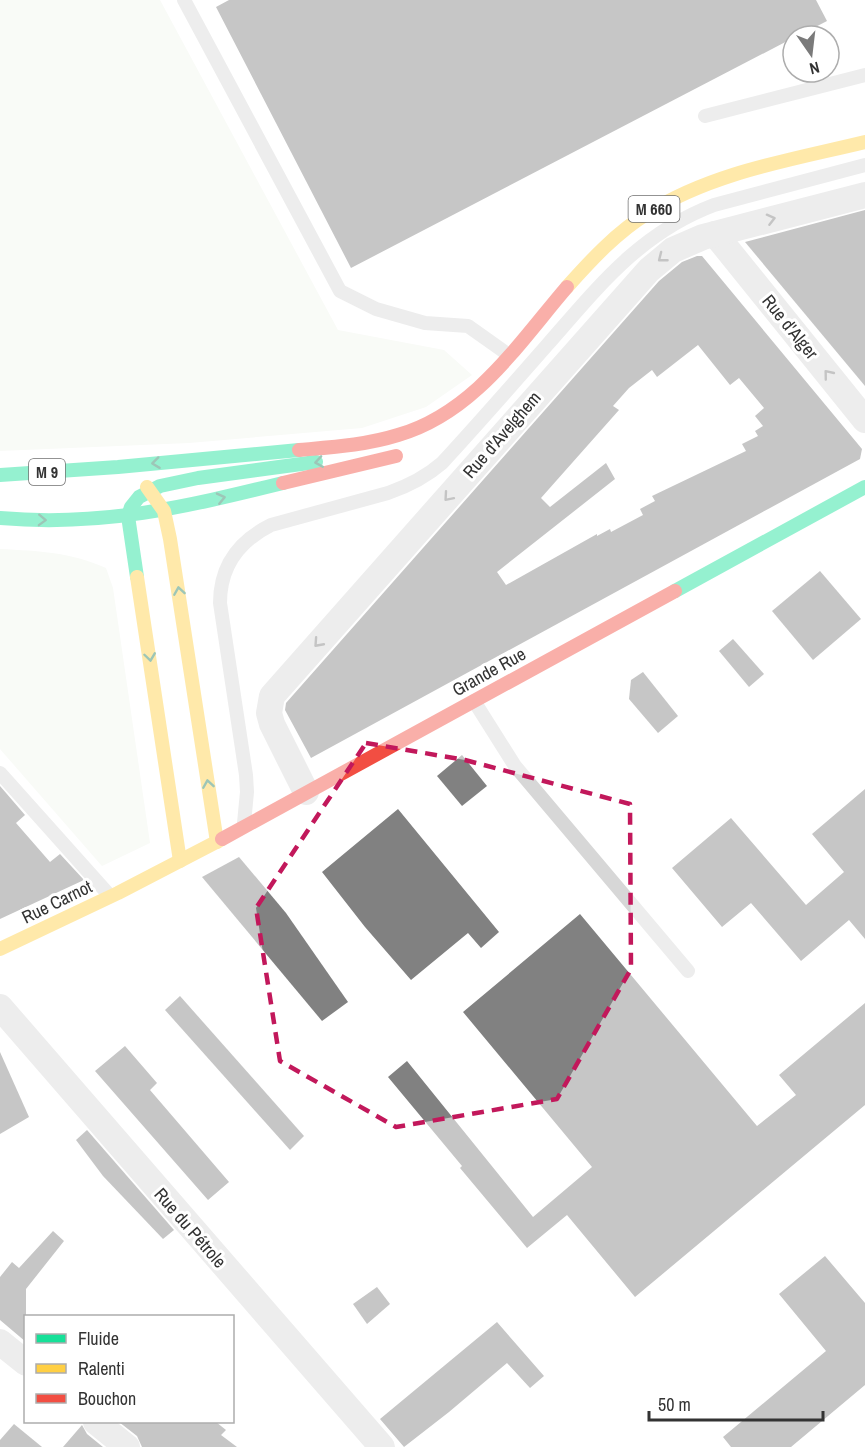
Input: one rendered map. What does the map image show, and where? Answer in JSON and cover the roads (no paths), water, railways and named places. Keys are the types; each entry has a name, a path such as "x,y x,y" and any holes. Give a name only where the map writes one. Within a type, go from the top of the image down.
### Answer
{"main road":[{"name":"M 660","path":"118,467 365,443 412,431 450,412 468,398 608,245 644,215 664,202 718,179 865,142"},
{"name":"M 660","path":"446,428 462,413 504,361"},
{"path":"180,861 128,516 131,507 139,497 151,490 179,481 326,461 382,449 420,432 450,412"},
{"path":"0,518 75,520 164,511 355,467 412,450"},
{"path":"118,467 137,478 151,490 164,511 177,575 217,842"},
{"name":"M 9","path":"0,476 118,467"},
{"name":"Grande Rue","path":"130,887 217,842 865,487"},
{"name":"Rue Carnot","path":"0,949 130,887"}],"street":[{"name":"Rue d'Avelghem","path":"306,792 272,724 269,713 270,704 277,689 649,270 673,250 715,234 865,195"},
{"name":"Rue d'Alger","path":"715,234 865,420"},
{"name":"Rue du Pétrole","path":"0,1008 382,1447"},
{"path":"0,1342 24,1361"},
{"path":"97,1423 127,1447"}],"lane":[{"path":"184,0 340,291 376,309 425,323 468,326 504,361"},
{"path":"705,116 865,75"},
{"path":"133,901 200,864 243,827 247,806 246,775 220,603 224,573 241,546 271,525 388,493 405,487 432,472 606,279 643,244 666,228 691,214 714,205 865,165"},
{"path":"474,701 516,766 688,971"},
{"path":"0,773 110,896"},
{"path":"0,963 19,955"}]}
